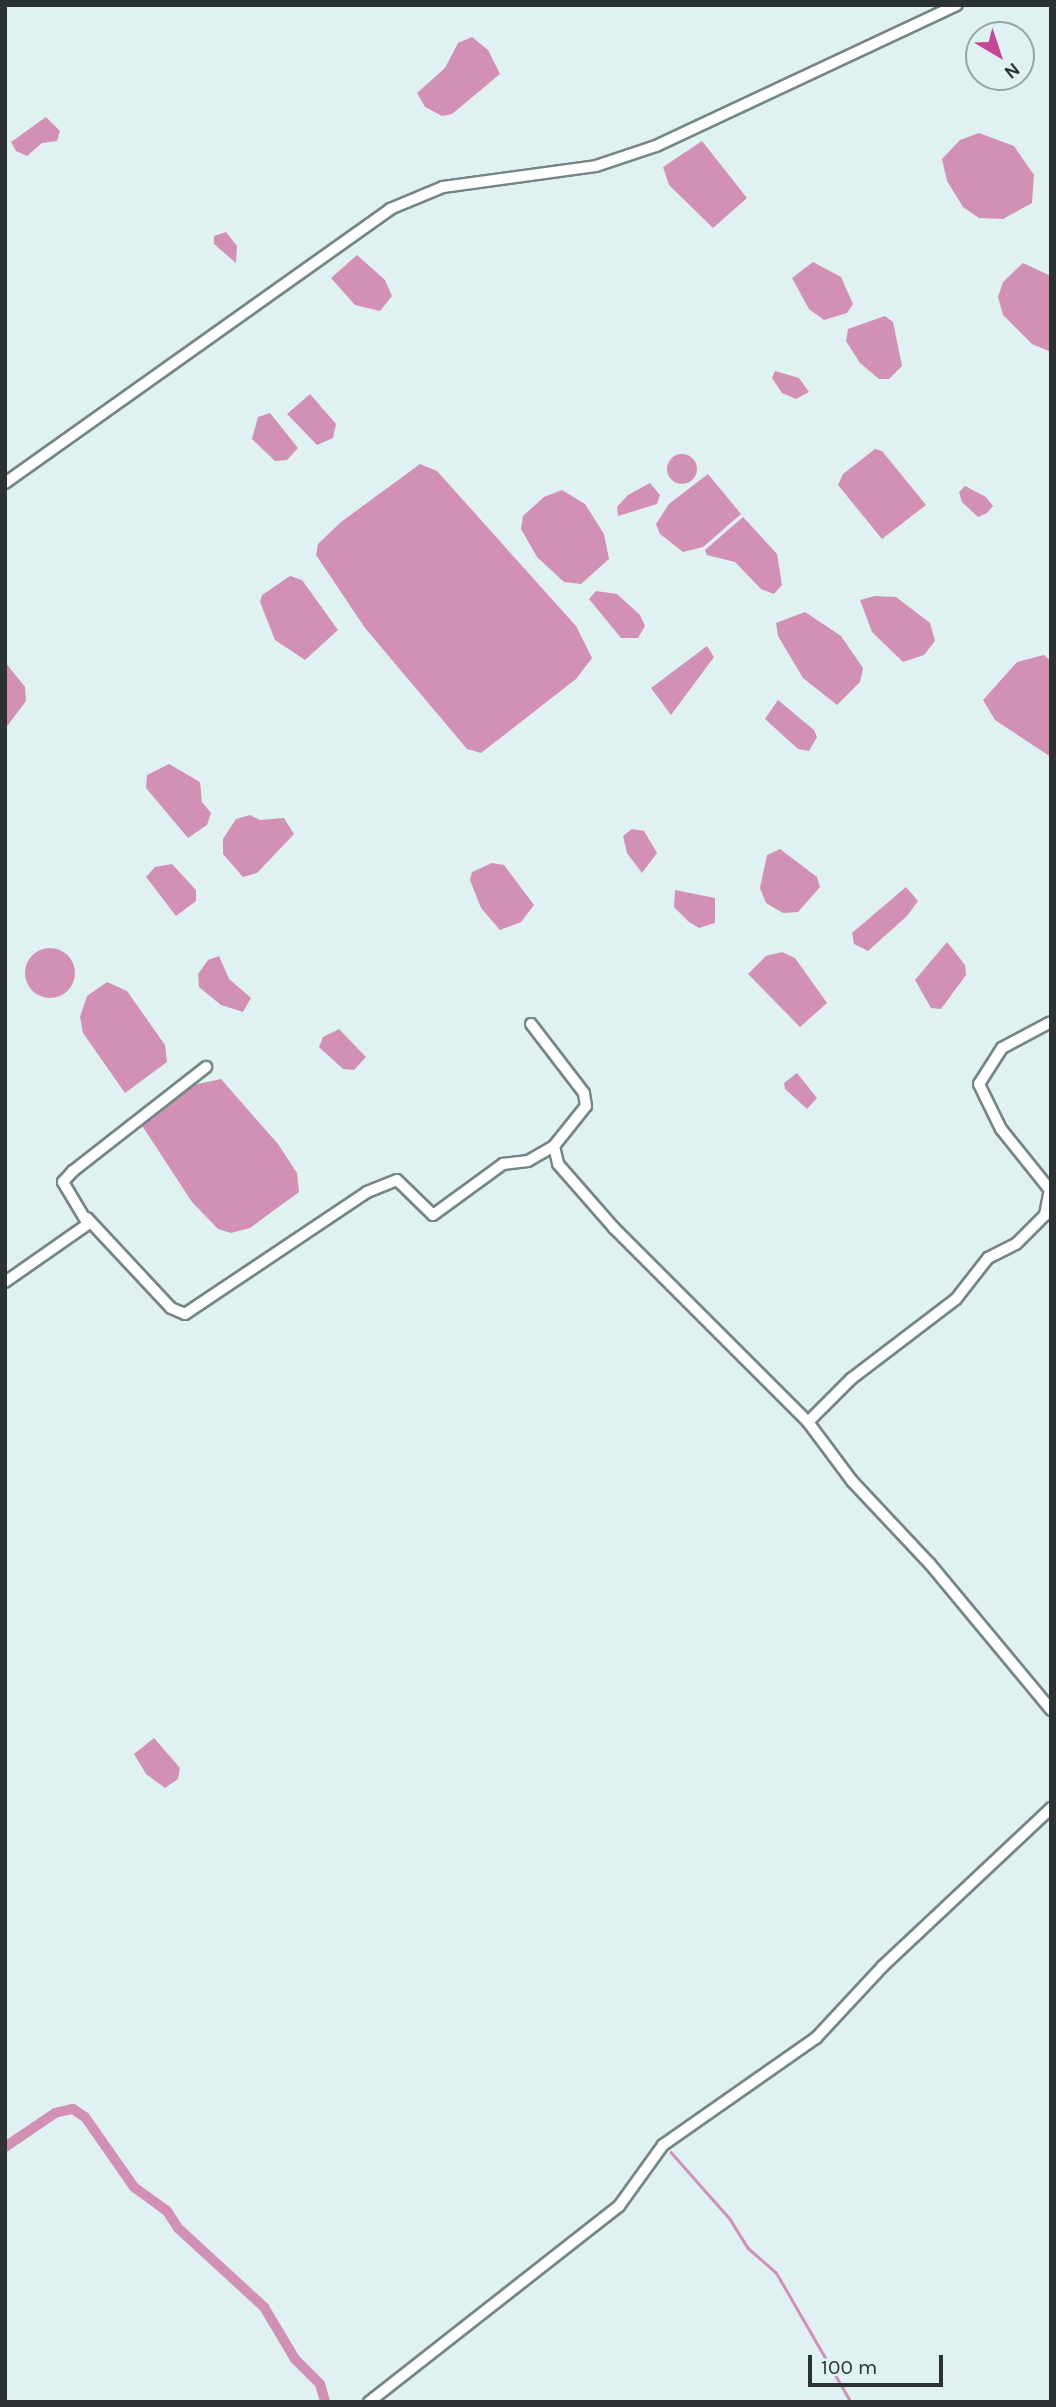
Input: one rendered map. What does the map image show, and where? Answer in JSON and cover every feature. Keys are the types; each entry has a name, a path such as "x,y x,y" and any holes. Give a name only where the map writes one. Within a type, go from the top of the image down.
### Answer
{"street":[{"path":"5,482 390,209 443,187 596,166 656,146 957,5"},
{"path":"808,1422 851,1379 956,1298 988,1258 1016,1244 1045,1216 1051,1190 1002,1129 979,1084 1002,1048 1051,1022"},
{"path":"206,1067 63,1182 87,1218 171,1308 185,1314 367,1192 397,1180 433,1215 503,1164 528,1161 554,1146 586,1106 584,1093 530,1024"},
{"path":"554,1146 558,1164 614,1228 808,1422 852,1481 930,1564 1051,1710"},
{"path":"5,1282 88,1224 87,1218"},
{"path":"369,2402 619,2206 663,2145 816,2038 883,1966 1051,1808"}],"shaded area":[{"path":"472,37 488,50 500,74 452,114 442,116 425,107 417,93 445,68 458,43"},
{"path":"46,117 60,131 57,141 42,143 27,156 16,151 11,142"},
{"path":"979,133 1014,146 1034,175 1032,203 1003,219 979,218 963,207 947,181 942,159 960,140"},
{"path":"702,141 747,198 713,228 669,185 663,167"},
{"path":"226,232 237,246 236,263 214,244 214,236"},
{"path":"357,255 385,280 392,296 380,311 355,305 331,278"},
{"path":"813,262 841,277 853,304 847,313 824,320 809,309 792,278"},
{"path":"1023,263 1051,276 1051,352 1032,344 1003,315 998,297 1003,282"},
{"path":"885,316 893,322 902,366 889,379 879,379 860,363 846,341 848,329"},
{"path":"775,371 799,378 809,392 796,399 782,393 772,378"},
{"path":"310,394 336,424 333,438 317,445 287,414"},
{"path":"270,413 298,448 287,460 275,461 252,439 258,417"},
{"path":"875,449 882,451 926,505 882,539 838,485 843,474"},
{"path":"682,454 693,458 697,469 693,480 682,484 671,480 667,469 671,458"},
{"path":"420,464 437,471 576,626 592,658 576,679 481,753 467,749 365,628 316,555 318,544 341,522"},
{"path":"708,474 741,514 703,547 683,552 660,534 656,524 669,504"},
{"path":"650,483 660,495 657,504 618,516 617,507 628,495"},
{"path":"965,486 986,497 993,506 987,513 978,517 962,502 959,492"},
{"path":"562,490 585,504 604,534 609,559 581,584 564,582 537,557 521,529 523,516 544,497"},
{"path":"743,517 777,554 782,585 774,594 761,589 735,562 707,555 705,550"},
{"path":"290,576 302,580 338,630 305,660 275,640 260,602 262,595"},
{"path":"596,591 617,594 640,615 645,626 638,638 621,638 589,599"},
{"path":"875,596 896,597 930,623 935,641 924,655 903,662 872,632 860,600"},
{"path":"805,612 841,636 863,668 860,682 837,705 803,678 778,636 776,623"},
{"path":"707,646 714,657 671,715 651,688"},
{"path":"1044,655 1051,661 1051,757 995,720 983,700 1017,662"},
{"path":"5,662 25,687 26,701 5,729"},
{"path":"778,700 814,730 817,737 809,751 798,749 765,719"},
{"path":"169,764 200,782 202,802 211,813 207,825 188,838 146,788 147,775"},
{"path":"250,815 260,820 284,818 294,834 257,873 243,877 223,854 223,839 236,819"},
{"path":"632,829 644,831 657,853 642,873 627,853 623,836"},
{"path":"780,849 817,877 820,887 798,912 783,913 766,903 760,888 767,855"},
{"path":"492,863 504,865 534,905 521,922 500,930 481,908 470,880 472,872"},
{"path":"172,864 196,890 196,901 176,916 146,877 155,867"},
{"path":"906,887 918,901 907,916 868,951 854,944 852,933"},
{"path":"675,890 715,898 715,923 699,928 689,922 674,907"},
{"path":"947,942 965,965 966,975 941,1009 931,1008 915,980"},
{"path":"50,948 68,955 75,973 68,991 50,998 32,991 25,973 32,955"},
{"path":"782,952 795,958 827,1003 800,1027 748,974 766,956"},
{"path":"219,956 229,979 251,998 243,1012 221,1005 199,987 198,974 208,960"},
{"path":"107,982 127,991 165,1045 167,1062 125,1093 83,1033 80,1017 87,996"},
{"path":"339,1029 366,1057 354,1070 343,1069 319,1047 323,1037"},
{"path":"797,1073 817,1098 807,1109 785,1089 784,1083"},
{"path":"221,1079 278,1144 297,1173 299,1192 250,1228 231,1233 218,1229 192,1202 141,1124 184,1087"},
{"path":"154,1738 180,1768 178,1779 165,1788 146,1774 134,1754"}],"waterway":[{"path":"5,2147 55,2113 73,2109 85,2117 134,2187 167,2211 178,2228 264,2307 295,2359 320,2384 325,2402"},
{"path":"671,2152 730,2219 748,2248 776,2272 851,2402"}]}
